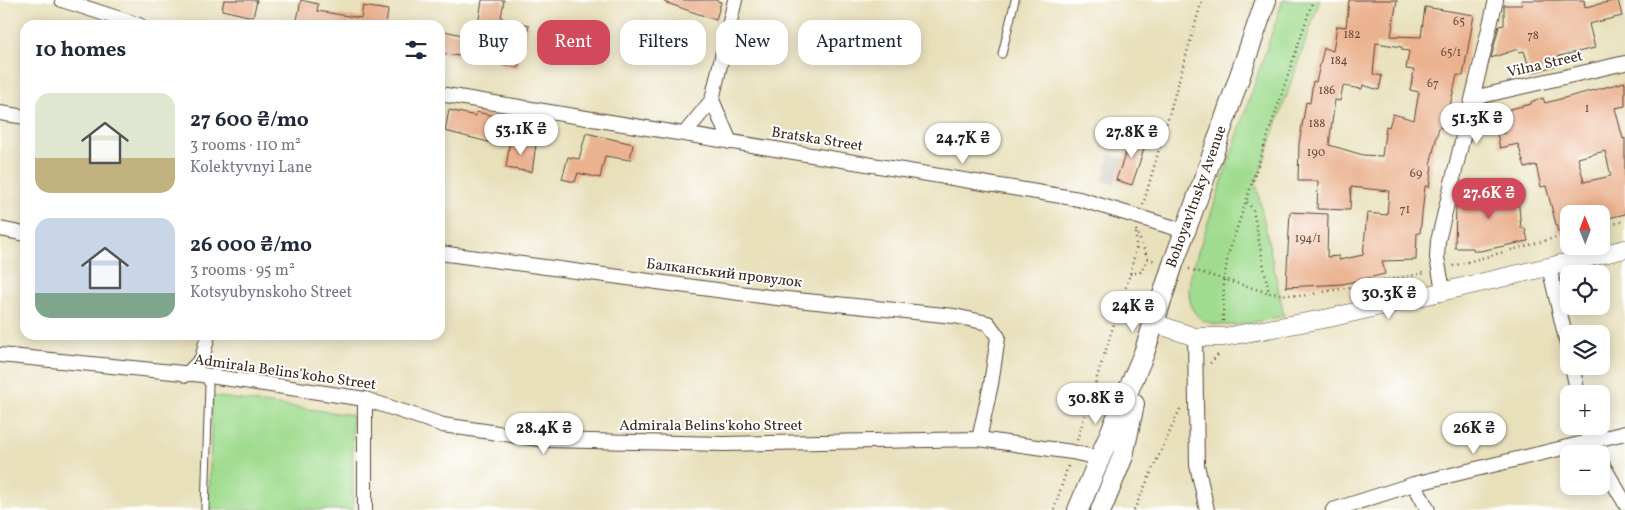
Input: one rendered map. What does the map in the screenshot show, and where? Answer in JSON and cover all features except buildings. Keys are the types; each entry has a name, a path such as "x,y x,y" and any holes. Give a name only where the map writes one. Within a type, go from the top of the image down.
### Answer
{"main road":[{"name":"Bohoyavltnsky Avenue","path":"1101,510 1123,456 1144,353 1173,264 1266,0"},
{"path":"1078,510 1144,353"}],"street":[{"path":"62,0 124,20"},
{"path":"685,133 712,100 735,0"},
{"path":"1443,290 1439,270 1438,241 1496,0"},
{"name":"Vilna Street","path":"1473,98 1625,63"},
{"name":"Bratska Street","path":"445,95 1079,199 1138,224 1185,231"},
{"path":"712,100 730,142"},
{"path":"0,112 20,117"},
{"path":"0,229 20,233"},
{"path":"1154,323 1195,336 1224,337 1329,318 1625,249"},
{"name":"Балканський провулок","path":"445,253 777,298 954,316 988,323 998,337 991,384 979,440"},
{"path":"1549,267 1563,325"},
{"path":"1195,336 1196,465 1207,510"},
{"path":"186,375 202,359 207,340"},
{"name":"Admirala Belins'koho Street","path":"0,355 186,375 203,375 364,399 443,425 546,440 724,444 979,440 1072,452 1099,458"},
{"path":"364,399 365,510"},
{"path":"1599,445 1625,433"},
{"path":"1333,510 1414,484 1560,455"},
{"path":"1610,477 1625,503"},
{"path":"1414,484 1428,510"}],"lane":[{"path":"1002,54 1015,0"},
{"path":"203,375 209,385 205,510"}],"path":[{"path":"1054,510 1130,274 1136,249 1138,224 1202,0"},
{"path":"1195,384 1215,355 1226,353 1224,337 1224,279 1228,255 1313,0"},
{"path":"1247,202 1253,210 1269,293"},
{"path":"1610,224 1625,221"},
{"path":"1130,274 1140,272 1148,259 1138,224"},
{"path":"1148,259 1173,264 1269,293 1302,296 1439,270 1560,236"},
{"path":"1134,510 1181,407"}],"shaded area":[{"path":"1110,154 1124,158 1114,184 1102,181"}],"green space":[{"path":"1283,0 1320,0 1256,183 1284,316 1250,323 1217,324 1203,320 1194,311 1189,296 1191,273"},
{"path":"212,396 352,415 353,510 209,510"}]}
